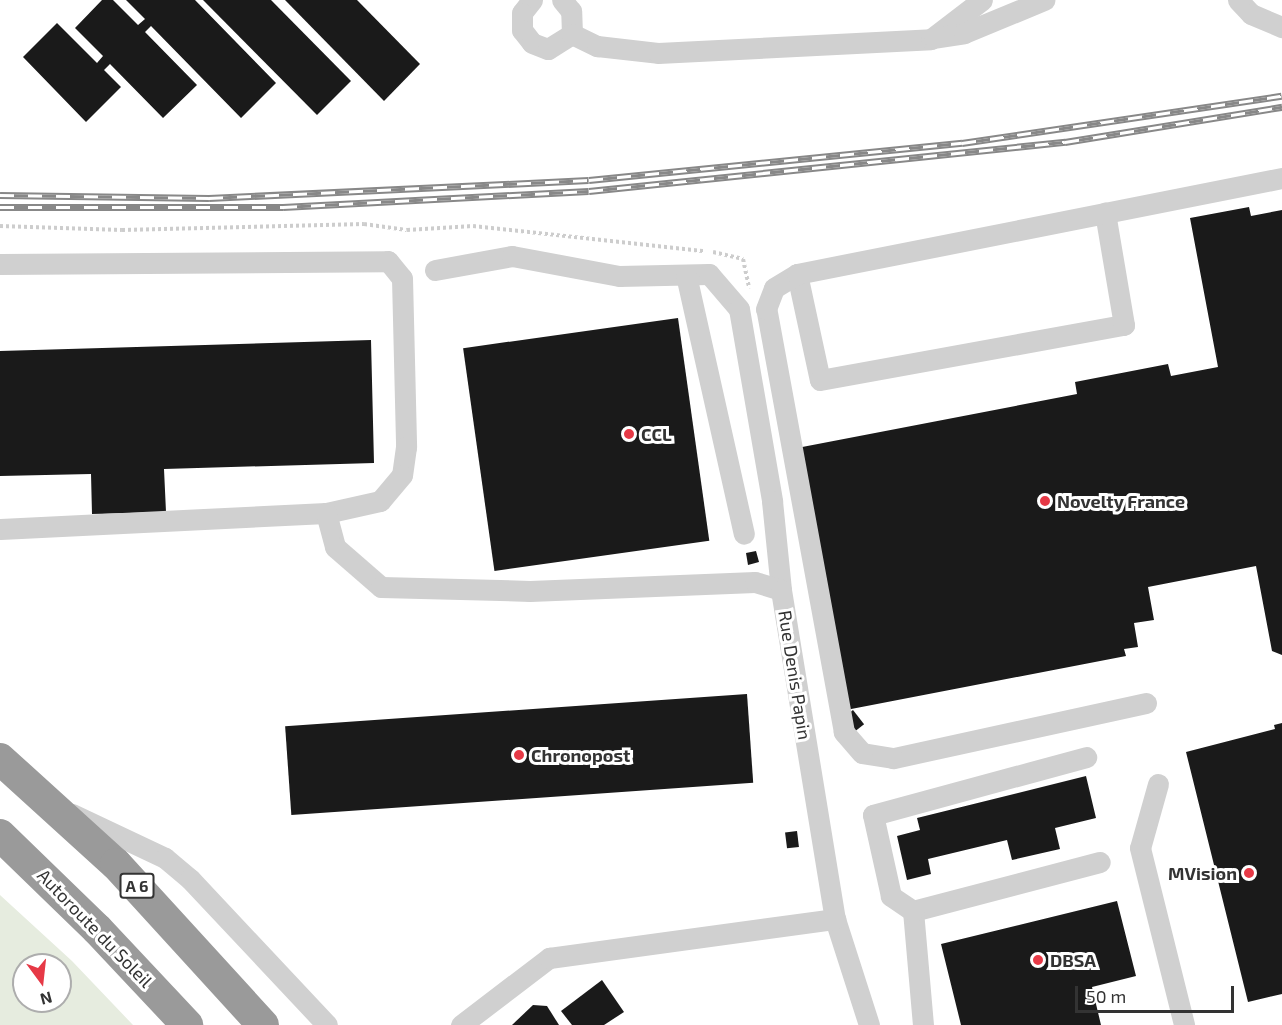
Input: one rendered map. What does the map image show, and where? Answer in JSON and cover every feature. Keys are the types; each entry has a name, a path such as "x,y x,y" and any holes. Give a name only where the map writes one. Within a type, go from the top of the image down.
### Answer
{"highway":[{"name":"A 6","path":"0,759 54,806 171,921 263,1025"},
{"name":"Autoroute du Soleil","path":"0,835 52,882 186,1025"}],"street":[{"path":"532,0 521,21 532,43 556,47 572,34"},
{"path":"563,0 572,11 572,34"},
{"path":"931,39 982,0"},
{"path":"572,34 597,46 658,52 931,39 964,33 1044,0"},
{"path":"1238,0 1251,14 1282,27"},
{"path":"1146,702 893,758 862,753 844,732 766,309 774,288 797,274 1282,178"},
{"path":"797,274 820,380 1124,325 1105,213"},
{"path":"435,270 512,256 619,276 710,274 739,309 772,501 781,590"},
{"path":"0,264 388,261 402,278 406,447 402,475 380,501 326,513 0,529"},
{"path":"686,275 744,534"},
{"name":"Rue Denis Papin","path":"326,513 334,547 381,587 438,591 756,582 781,590 835,919 869,1025"},
{"path":"1086,757 873,815 891,896 914,911 1100,862"},
{"path":"1158,784 1140,848 1184,1025"},
{"path":"54,806 165,858 213,899 327,1025"},
{"path":"914,911 923,1025"},
{"path":"461,1025 549,958 835,919"}],"path":[{"path":"0,226 122,230 364,224 407,230 473,226 739,255"}],"shaded area":[{"path":"0,895 63,953 12,953 12,1013 72,1013 72,961 133,1025 0,1025"}],"building":[{"path":"102,0 113,0 138,25 145,19 126,0 195,0 276,83 241,118 151,26 145,32 197,85 163,118 110,64 104,70 121,87 86,122 23,57 57,23 97,63 103,56 75,28"},
{"path":"203,0 271,0 351,81 317,115"},
{"path":"285,0 357,0 420,64 384,101"},
{"name":"Novelty France","path":"1249,207 1251,216 1282,210 1282,655 1272,651 1256,566 1148,587 1154,620 1134,623 1138,647 1124,649 1126,656 846,710 797,448 1077,394 1075,382 1168,364 1171,376 1218,367 1190,218"},
{"path":"678,318 709,541 494,571 463,348"},
{"path":"371,340 374,463 164,469 166,512 92,514 91,474 0,476 0,351"},
{"path":"756,551 759,562 748,565 746,553"},
{"name":"Chronopost","path":"747,694 753,783 291,815 285,726"},
{"path":"853,710 864,724 854,732 843,718"},
{"name":"MVision","path":"1282,723 1282,994 1248,1002 1186,752 1275,729 1274,725"},
{"path":"1086,776 1096,818 1055,828 1060,849 1012,860 1007,840 928,859 931,874 907,880 897,836 920,830 917,818"},
{"path":"797,831 799,847 787,848 785,832"},
{"name":"DBSA","path":"1117,901 1136,976 1092,987 1101,1025 961,1025 941,944"},
{"path":"602,980 624,1012 604,1025 572,1025 561,1011"},
{"path":"533,1005 547,1006 559,1025 512,1025"}],"railway":[{"path":"0,195 209,198 589,180 962,143 1282,96"},
{"path":"0,207 283,207 589,191 1065,142 1282,107"}],"place":[{"name":"CCL","path":"629,434"},
{"name":"Novelty France","path":"1045,501"},
{"name":"Chronopost","path":"519,755"},
{"name":"MVision","path":"1249,873"},
{"name":"DBSA","path":"1038,960"}]}
